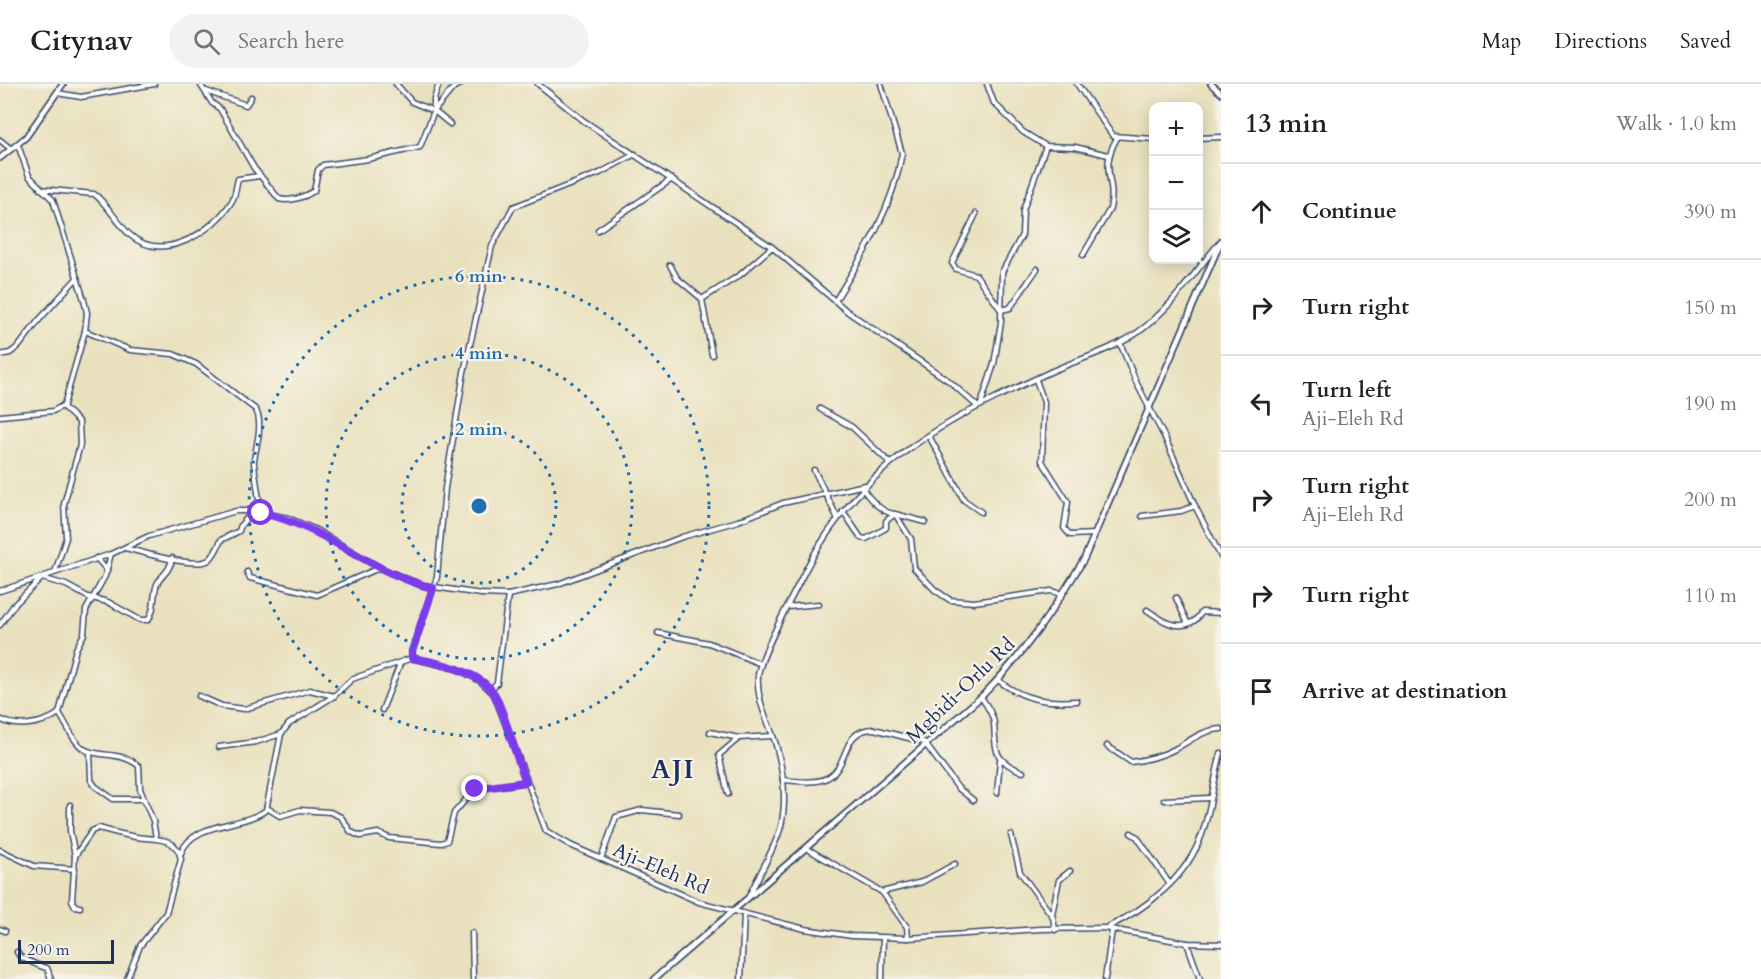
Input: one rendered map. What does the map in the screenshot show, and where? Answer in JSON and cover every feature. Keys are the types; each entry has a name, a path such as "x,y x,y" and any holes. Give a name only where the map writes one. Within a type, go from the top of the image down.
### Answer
{"main road":[{"path":"0,158 18,145 63,84"},
{"path":"1211,84 1221,93"},
{"name":"Mgbidi-Orlu Rd","path":"654,979 981,697 1023,653 1063,595 1095,534 1221,241"}],"street":[{"path":"57,93 81,97 154,84"},
{"path":"200,84 260,176 281,200 305,196 315,189 318,170 323,165 368,159 420,147 434,111 434,99 439,84"},
{"path":"396,84 412,102 434,111 450,124"},
{"path":"434,111 461,84"},
{"path":"538,84 584,121 772,247 835,301 885,339 949,381 979,406"},
{"path":"835,301 868,248 887,208 900,163 902,153 881,84"},
{"path":"987,84 994,103 1023,132 1046,146 1075,147 1108,155"},
{"path":"1077,84 1113,136 1149,139"},
{"path":"206,90 246,105 251,97"},
{"path":"1203,138 1221,137"},
{"path":"1083,255 1105,219 1112,201 1106,167 1108,155 1117,138"},
{"path":"0,140 12,150"},
{"path":"0,416 53,411 62,406 87,313 53,200 29,176 18,145"},
{"path":"979,406 994,364 1001,310 1002,272 1022,234 1023,210 1046,146"},
{"path":"412,658 412,651 437,577 445,488 464,372 492,246 513,207 600,173 635,154"},
{"path":"40,188 94,194 139,242 170,246 188,240 223,213 233,199 238,179 260,176"},
{"path":"598,230 672,179"},
{"path":"976,214 952,263 956,268 976,275 1001,310"},
{"path":"1203,262 1221,241"},
{"path":"702,298 740,275 772,247"},
{"path":"749,896 780,826 783,780 772,736 759,703 758,675 788,607 837,517 863,486 890,462 929,436 979,406 1120,343 1137,333 1168,307 1201,264"},
{"path":"670,265 677,278 702,298 712,355"},
{"path":"1001,310 1010,308 1038,269"},
{"path":"0,355 10,353 19,346 77,278"},
{"path":"84,331 124,348 173,354 196,364 255,409 258,419 253,464 257,473 261,513"},
{"path":"1120,343 1194,506 1221,557"},
{"path":"1036,380 1044,402 1042,461 1068,502 1064,528 1070,535 1095,534"},
{"path":"54,573 66,538 64,504 80,445 79,422 62,406"},
{"path":"820,409 852,427 890,462"},
{"path":"929,436 964,500 981,512"},
{"path":"814,470 837,517"},
{"path":"0,591 111,554 148,536 236,512 253,511 288,518 316,530 405,580 433,588 508,595 558,584 682,537 738,521 783,503 863,486"},
{"path":"863,486 871,500 889,513 925,522"},
{"path":"1143,516 1181,511 1194,506"},
{"path":"124,548 193,562 206,561 215,552 221,540 239,531 241,525 253,511"},
{"path":"843,511 861,538 866,539 886,528 886,521 895,514"},
{"path":"895,514 911,538 914,568 935,590 950,600 974,602 1051,591 1063,595"},
{"path":"111,554 107,570 86,610 84,634 76,650 59,712 78,743 90,752 110,753 139,766 143,800 153,821 156,838"},
{"path":"96,558 107,570"},
{"path":"42,578 94,597 140,620 148,620 156,588 171,569 172,558"},
{"path":"247,572 250,578 317,595 380,568"},
{"path":"0,625 14,605 42,578"},
{"path":"180,853 191,839 224,824 258,815 267,808 281,734 289,724 334,696 352,679 412,658 458,669 490,690 496,683 508,595"},
{"path":"1176,598 1188,624"},
{"path":"788,607 819,604"},
{"path":"1147,610 1170,624 1188,624 1203,612 1221,613"},
{"path":"658,633 709,643 761,664"},
{"path":"382,710 400,664"},
{"path":"998,680 1013,692 1028,698 1046,702 1077,701"},
{"path":"199,696 222,706 244,709 310,690 334,696"},
{"name":"Aji-Eleh Rd","path":"490,690 494,694 546,831 660,886 730,912 805,930 883,938 1105,928 1187,943 1221,944"},
{"path":"981,697 994,722 995,748 1000,760 997,793"},
{"path":"0,719 10,723 28,724 59,712"},
{"path":"783,780 826,779 836,770 852,737 867,729 915,738 927,744 958,788 973,801"},
{"path":"1107,746 1131,762 1154,759 1183,742 1211,730 1221,729"},
{"path":"710,732 739,738 772,736"},
{"path":"219,747 256,742 281,734"},
{"path":"728,794 719,755 739,738"},
{"path":"90,752 92,780 95,786 113,799 143,800"},
{"path":"1105,928 1134,914 1169,883 1192,854 1202,834 1221,753"},
{"path":"1000,760 1023,772"},
{"path":"267,808 280,816 300,810 330,812 341,817 351,832 360,836 378,832 389,838 441,843 447,841 454,813 475,789 526,782"},
{"path":"1164,801 1210,798"},
{"path":"70,805 70,831 75,856 72,900 75,906 80,907"},
{"path":"601,859 616,817 642,810 679,814"},
{"path":"75,856 92,831 99,828 111,833 156,838 174,844 180,853 182,860 166,913 140,946 127,979"},
{"path":"1131,833 1147,849 1169,883"},
{"path":"1011,835 1020,872 1052,915"},
{"path":"806,848 882,892 907,927 908,938"},
{"path":"0,850 34,866 75,869"},
{"path":"882,892 922,882 955,864"},
{"path":"1055,930 1052,915 1059,880 1070,871"},
{"path":"741,979 744,914"},
{"path":"1105,979 1112,930"},
{"path":"472,933 473,979"},
{"path":"882,979 883,938"},
{"path":"1187,943 1200,979"},
{"path":"16,952 20,957 32,961 37,967 47,968 51,979"}],"district":[{"name":"AJI","path":"673,769"}],"route":[{"path":"261,513 288,518 316,530 380,568 405,580 433,588 412,651 412,658 458,669 480,681 494,694 526,782 475,789"}]}
